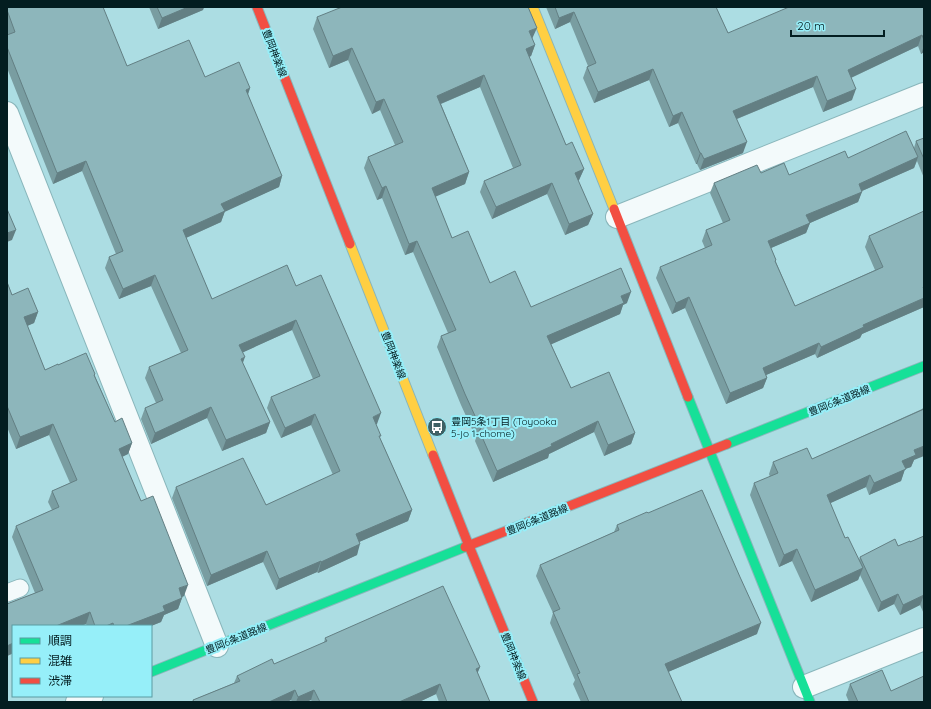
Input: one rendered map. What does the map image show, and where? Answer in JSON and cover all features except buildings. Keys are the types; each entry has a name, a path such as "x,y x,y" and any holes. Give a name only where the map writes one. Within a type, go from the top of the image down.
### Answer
{"street":[{"name":"豊岡神楽線","path":"257,7 469,546 533,702"},
{"path":"533,7 807,694 924,639"},
{"path":"617,217 924,94"},
{"path":"7,113 217,646"},
{"name":"豊岡6条道路線","path":"152,672 924,366"},
{"path":"77,702 90,697"}],"traffic: fast":[{"path":"727,444 924,366"},
{"path":"688,397 810,702"},
{"path":"152,672 465,547"}],"traffic: slow":[{"path":"533,7 614,209"},
{"path":"350,244 433,455"}],"traffic: jam":[{"path":"257,7 350,244"},
{"path":"614,209 688,397"},
{"path":"465,547 727,444"},
{"path":"433,455 533,702"}],"place":[{"name":"豊岡5条1丁目 (Toyooka 5-jo 1-chome)","path":"437,427"}]}
